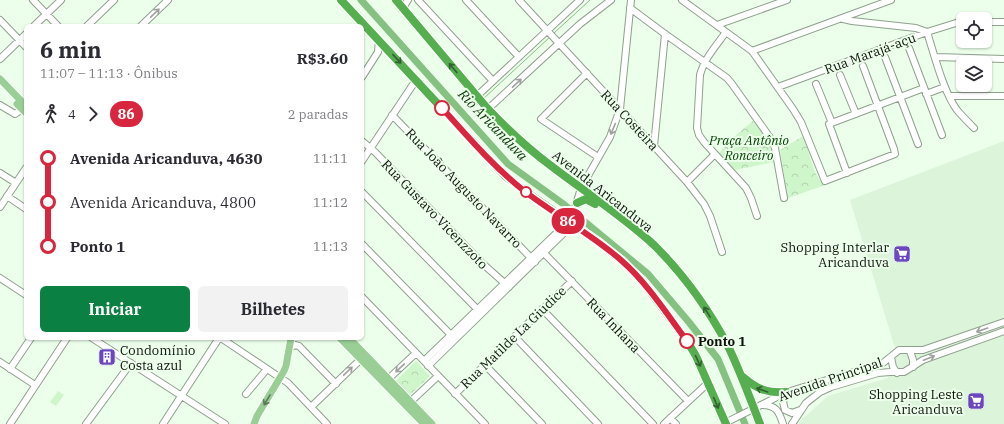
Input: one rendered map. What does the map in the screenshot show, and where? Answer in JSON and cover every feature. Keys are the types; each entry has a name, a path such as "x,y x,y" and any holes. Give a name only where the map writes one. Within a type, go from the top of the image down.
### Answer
{"highway":[{"path":"341,0 364,24"},
{"name":"Avenida Aricanduva","path":"396,0 477,97 523,144 581,196 623,219 655,246 687,281 727,345 741,375 760,424"},
{"path":"364,24 505,176 525,191 572,220 622,261 643,282 687,341 696,356 725,424"},
{"path":"581,196 613,216 623,219"},
{"path":"741,375 756,388 774,393 787,392"}],"main road":[{"path":"0,79 24,108"},
{"path":"0,86 24,108"},
{"path":"254,424 257,416 286,366 291,340"},
{"path":"342,340 386,381"},
{"path":"351,340 424,424"},
{"path":"408,404 432,424"}],"street":[{"path":"33,0 56,24"},
{"path":"36,24 62,0"},
{"path":"89,24 114,0"},
{"path":"143,24 168,0"},
{"path":"403,8 408,0"},
{"path":"418,0 493,81"},
{"path":"466,0 520,57"},
{"name":"Rua Costeira","path":"519,0 687,182 704,204 710,216 722,252"},
{"path":"488,109 557,42 610,0"},
{"path":"426,363 534,260 572,220 598,156 610,137 620,109 631,0"},
{"path":"685,0 752,51 801,122 824,179 826,180 894,154 894,149 863,66"},
{"path":"717,25 787,0"},
{"path":"752,51 891,0"},
{"path":"477,97 493,81 549,33 576,1"},
{"path":"630,8 726,78 732,84 775,148 784,198"},
{"path":"858,22 857,17 860,12"},
{"path":"842,19 916,28 927,32 956,109 974,128"},
{"path":"0,20 24,45"},
{"path":"992,22 1004,22"},
{"name":"Rua Marajá-açu","path":"778,88 927,32 956,23"},
{"path":"906,27 910,32 908,40"},
{"path":"726,32 704,62 700,75 697,128 699,135 746,188 752,198 757,216"},
{"path":"654,146 665,34"},
{"path":"0,59 24,36"},
{"path":"364,74 378,52 379,40"},
{"path":"909,48 942,135"},
{"path":"885,57 918,144"},
{"path":"936,57 1004,58"},
{"path":"587,73 542,118 542,120 598,156"},
{"path":"840,75 856,114"},
{"path":"364,158 416,80"},
{"path":"816,84 832,123"},
{"path":"847,173 829,124 900,97 942,88"},
{"path":"950,96 1004,96"},
{"path":"0,105 16,114 24,110"},
{"name":"Rua João Augusto Navarro","path":"392,115 534,260"},
{"name":"Rua Gustavo Vicenzzoto","path":"364,143 483,264 507,285"},
{"path":"687,182 715,154"},
{"path":"0,208 24,171"},
{"path":"0,173 16,183"},
{"path":"364,194 480,312"},
{"path":"7,196 24,208"},
{"path":"364,246 454,337"},
{"name":"Rua Inhana","path":"542,251 688,401"},
{"path":"0,278 24,295"},
{"name":"Rua Matilde La Giudice","path":"455,394 572,281"},
{"path":"364,299 484,424"},
{"path":"542,309 653,424"},
{"name":"Avenida Principal","path":"725,424 734,418 787,392 883,363 899,350 923,350 1004,322"},
{"name":"Avenida Principal","path":"792,424 800,410 812,398 831,387 878,373 907,371 923,360 1004,331"},
{"path":"515,337 598,424"},
{"path":"10,369 30,340"},
{"path":"10,424 66,340"},
{"path":"95,340 225,424"},
{"path":"163,424 219,340"},
{"path":"223,340 281,377 327,424"},
{"path":"289,348 295,345 299,346 336,384"},
{"path":"910,350 914,360 913,367"},
{"path":"386,381 416,353"},
{"path":"891,357 892,364 897,372"},
{"path":"311,407 361,359"},
{"path":"0,362 35,385"},
{"path":"86,424 131,363"},
{"path":"485,365 542,424"},
{"path":"246,394 267,369"},
{"path":"408,404 438,376"},
{"path":"664,424 708,383"},
{"path":"787,392 783,402 785,410 792,413 800,410"},
{"path":"754,408 768,405 774,408 779,413 783,424"},
{"path":"670,418 676,424"}],"shaded area":[{"path":"1004,141 1004,424 797,424 828,396 888,378 895,348 850,200"}],"green space":[{"name":"Praça Antônio Ronceiro","path":"753,121 769,142 774,162 735,170 719,153 737,134"},
{"path":"803,136 814,170 825,185 788,199 780,150"},
{"path":"416,361 430,376 410,395 396,381"},
{"path":"58,391 64,395 56,406 50,402"}],"waterway":[{"name":"Rio Aricanduva","path":"361,0 508,164 562,203 648,274 718,359 745,424"},
{"path":"554,33 590,0"},
{"path":"483,99 550,37"},
{"path":"472,110 478,104"}],"bus line":[{"name":"86","path":"442,108 505,176 558,215 569,221 622,261 643,282 687,341"}],"place":[{"name":"Shopping Interlar Aricanduva","path":"902,254"},
{"name":"Ponto 1","path":"687,341"},
{"name":"Condomínio Costa azul","path":"107,357"},
{"name":"Shopping Leste Aricanduva","path":"976,401"}]}
